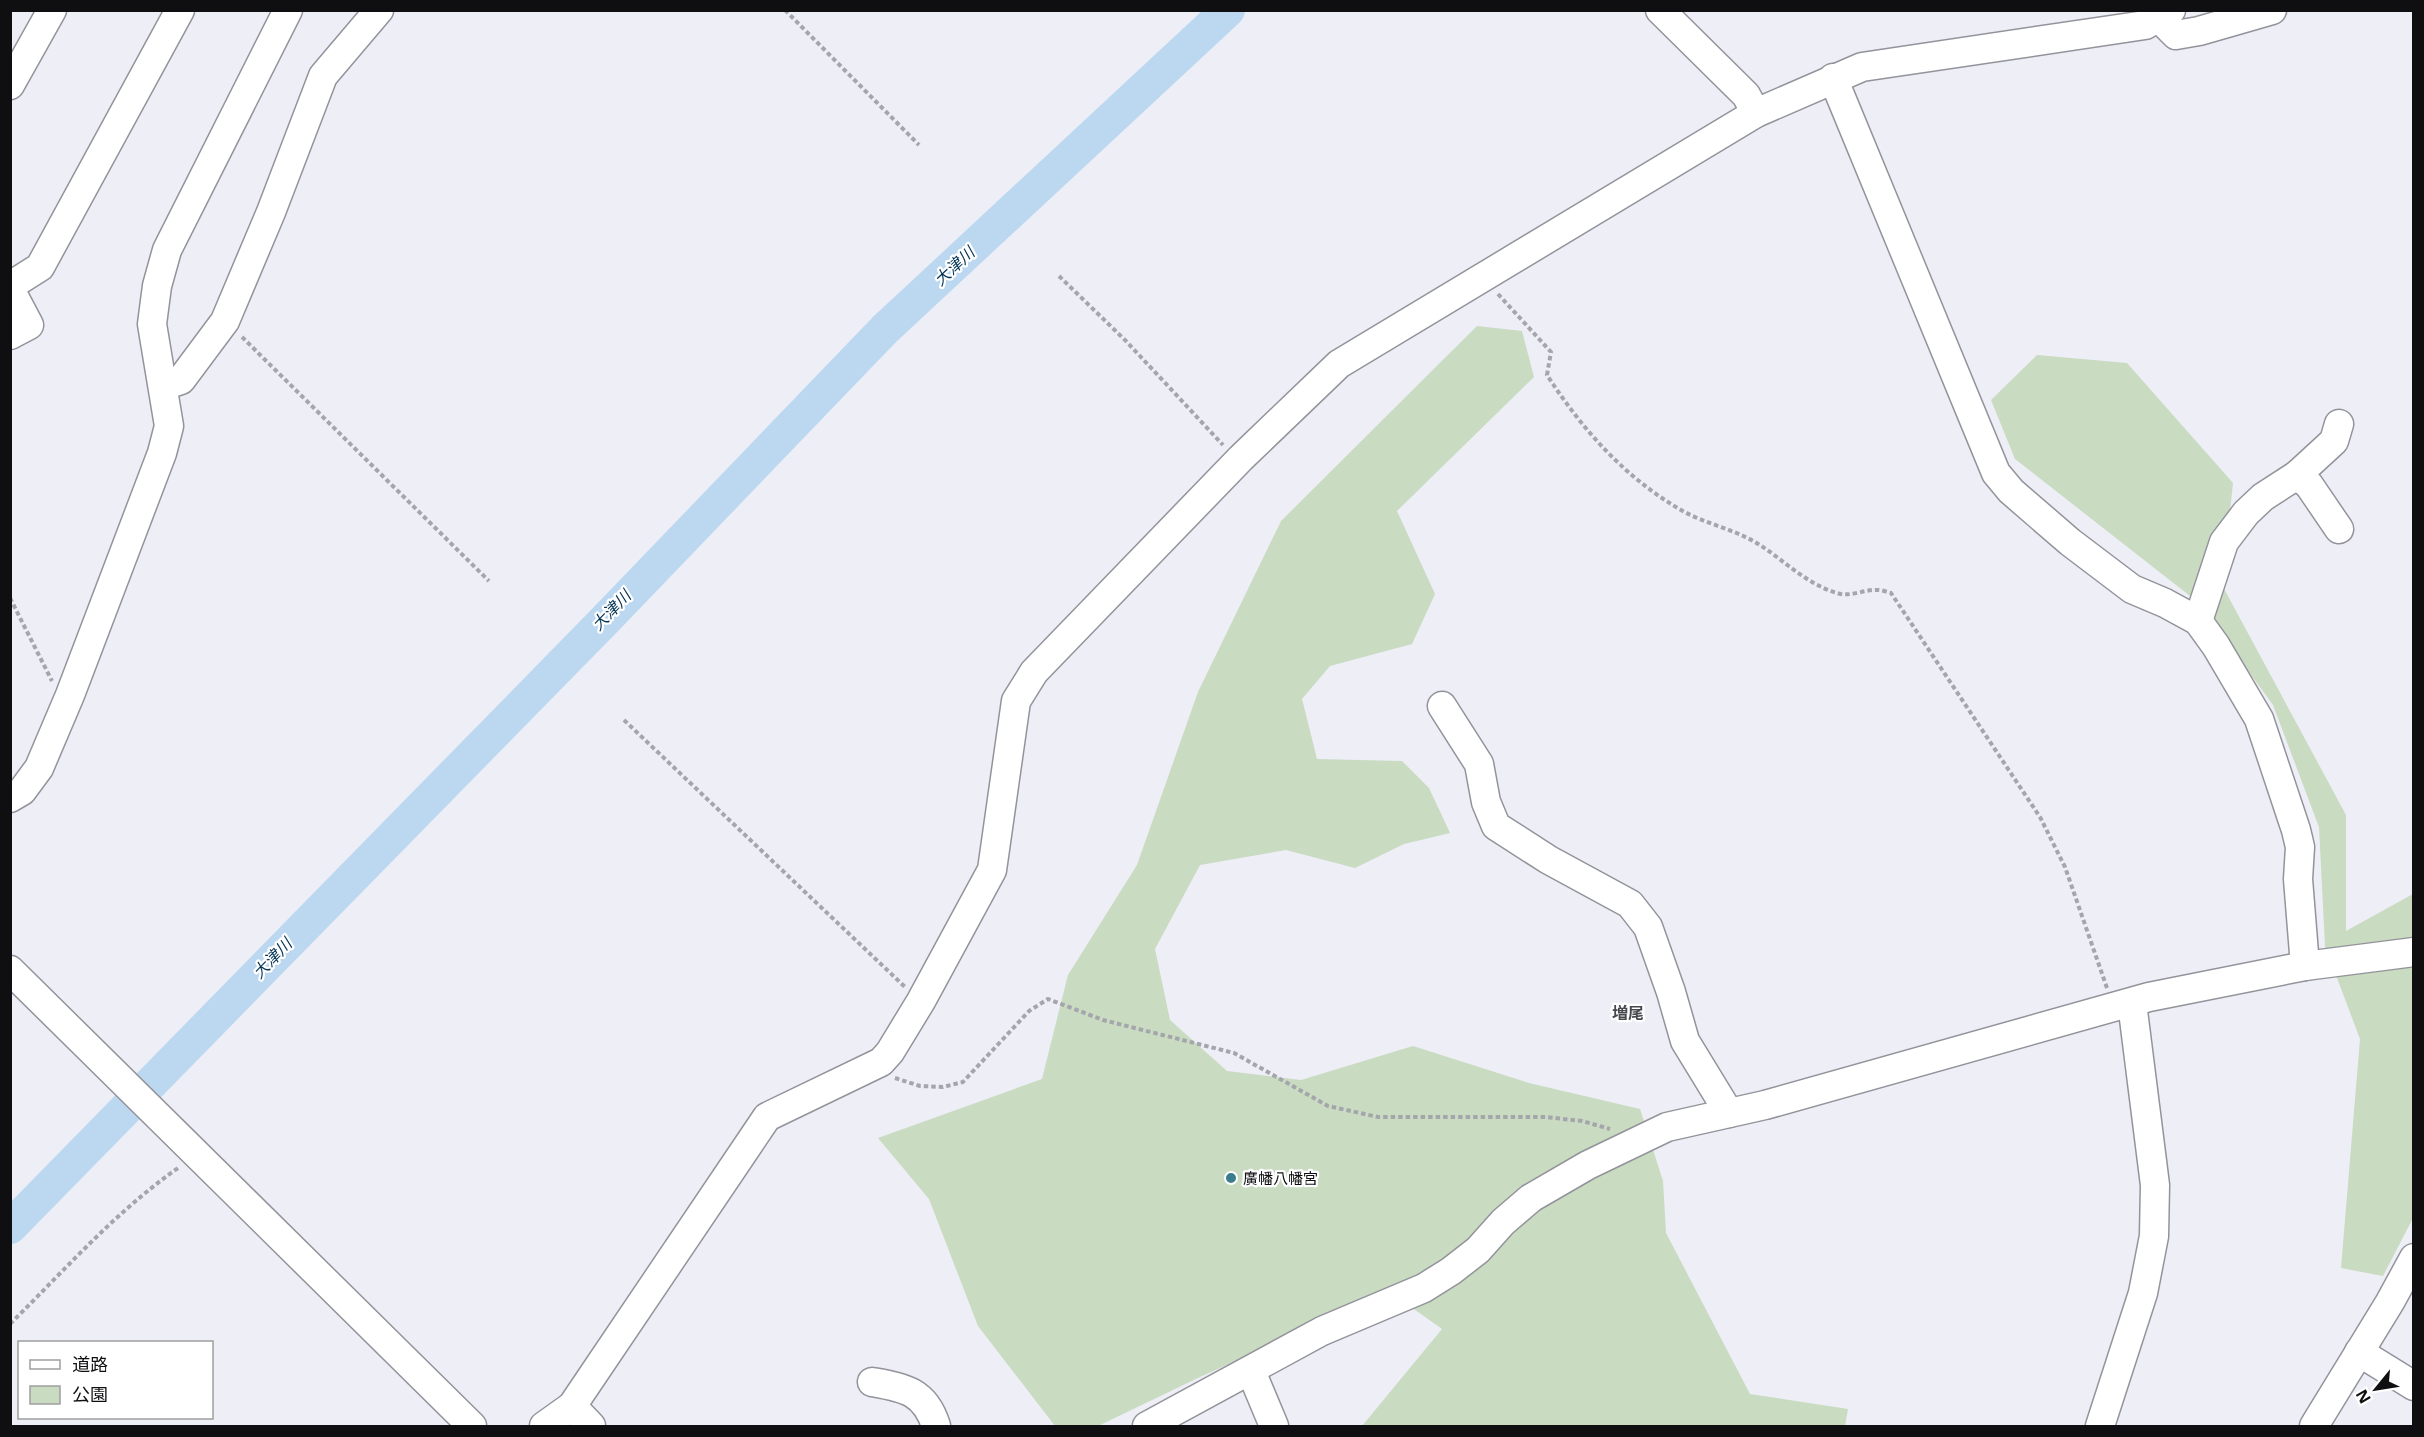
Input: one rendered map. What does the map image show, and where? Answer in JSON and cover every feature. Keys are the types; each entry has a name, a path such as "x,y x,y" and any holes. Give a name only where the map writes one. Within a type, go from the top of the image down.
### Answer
{"street":[{"path":"10,84 52,10"},
{"path":"10,335 29,325 10,287 40,267 180,10"},
{"path":"10,798 22,791 39,768 70,695 162,453 169,426 152,324 157,286 168,250 288,10"},
{"path":"163,386 181,380 225,321 271,212 323,76 379,10"},
{"path":"1660,10 1746,95 1756,113"},
{"path":"543,1426 582,1419 767,1117 881,1062 890,1052 921,1001 992,870 1016,701 1034,672 1241,458 1339,364 1756,113 1833,78 1862,67 2145,26 2165,14 2176,34 2199,31 2272,10"},
{"path":"1833,78 1996,473 2011,491 2070,543 2132,589 2198,621 2216,646 2259,719 2300,847 2298,879 2305,966"},
{"path":"2198,621 2224,542 2246,513 2263,497 2297,475 2334,441 2339,424"},
{"path":"2297,475 2309,485 2339,529"},
{"path":"1442,706 1479,764 1486,802 1496,826 1548,860 1630,904 1648,927 1671,992 1685,1041 1729,1113"},
{"path":"1147,1426 1322,1331 1424,1288 1451,1272 1478,1250 1503,1222 1531,1198 1642,1137 1667,1127 1729,1113 2172,992 2305,966 2414,952"},
{"path":"10,970 472,1426"},
{"path":"2100,1426 2143,1293 2154,1236 2155,1185 2123,1006"},
{"path":"2314,1426 2414,1258"},
{"path":"2359,1352 2414,1386"},
{"path":"1251,1371 1274,1426"},
{"path":"872,1383 904,1388 925,1402 936,1426"}],"path":[{"path":"785,10 919,145"},
{"path":"1059,276 1150,366 1223,445 1241,458"},
{"path":"1482,277 1551,352 1546,375 1564,402 1602,447 1637,481 1683,511 1758,544 1822,588 1844,595 1877,590 1891,593 2040,817 2065,867 2123,1006"},
{"path":"225,321 489,581"},
{"path":"10,598 57,690 70,695"},
{"path":"624,720 921,1001"},
{"path":"881,1062 891,1075 911,1084 943,1087 963,1082 1029,1011 1048,999 1103,1020 1233,1053 1329,1106 1378,1117 1546,1117 1582,1121 1642,1137"},
{"path":"10,1324 98,1234 145,1191 197,1154"}],"green space":[{"path":"1477,326 1522,331 1534,377 1397,511 1435,594 1412,644 1330,666 1302,699 1317,759 1402,761 1429,788 1450,833 1404,844 1355,868 1286,850 1200,865 1155,949 1170,1020 1227,1071 1301,1080 1413,1046 1529,1083 1640,1109 1663,1181 1666,1233 1750,1394 1848,1409 1845,1426 1362,1426 1442,1329 1390,1292 1200,1377 1098,1426 1055,1426 978,1326 929,1199 878,1138 1042,1079 1068,975 1137,865 1198,692 1281,521"},
{"path":"2037,355 2127,363 2233,483 2222,585 2346,815 2346,931 2413,894 2413,1218 2383,1276 2341,1268 2360,1039 2325,946 2319,827 2273,705 2199,603 2015,459 1991,400"}],"waterway":[{"name":"大津川","path":"10,1227 606,619 885,329 1228,10"}],"place":[{"name":"廣幡八幡宮","path":"1231,1178"}],"district":[{"name":"増尾","path":"1628,1013"}]}
